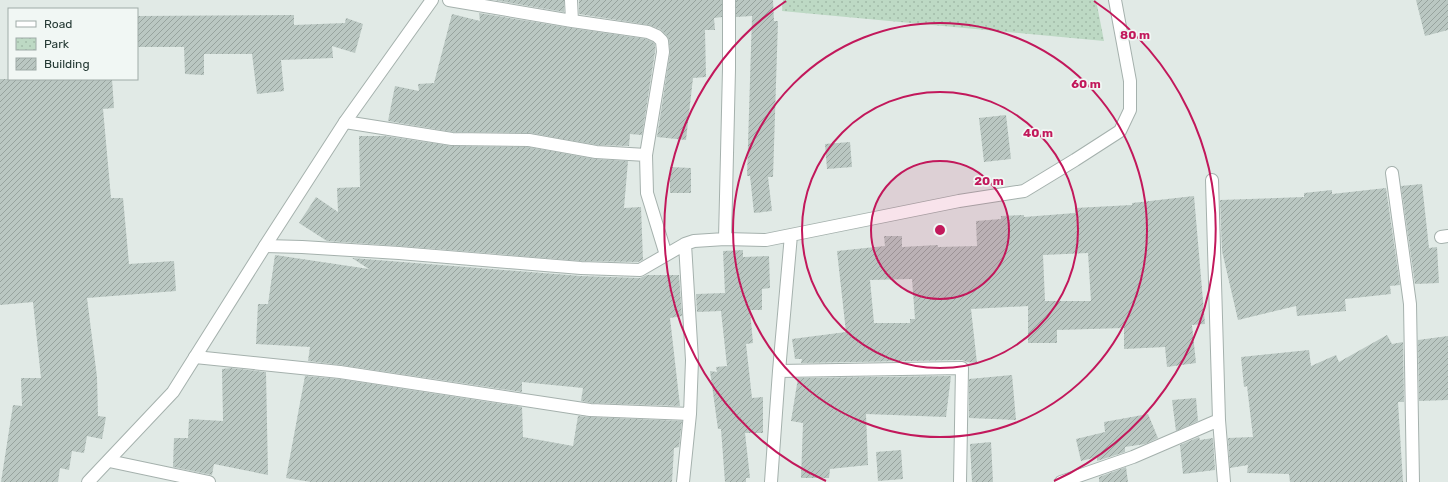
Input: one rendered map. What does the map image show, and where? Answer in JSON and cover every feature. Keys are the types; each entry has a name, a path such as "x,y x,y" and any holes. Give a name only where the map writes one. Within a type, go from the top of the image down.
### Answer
{"street":[{"path":"88,482 173,392 345,122 432,0"},
{"path":"449,0 572,21 648,32 657,36 662,41 663,52 646,155 647,193 666,255"},
{"path":"572,0 572,21"},
{"path":"725,239 729,0"},
{"path":"265,246 400,253 581,268 640,270 685,244 694,241 725,239 766,240 959,201 1024,191 1120,131 1130,110 1130,81 1114,0"},
{"path":"345,122 452,139 528,140 596,152 646,155"},
{"path":"1392,173 1410,304 1413,482"},
{"path":"1212,180 1219,420 1224,482"},
{"path":"771,482 791,236"},
{"path":"683,482 690,414 692,360 685,244"},
{"path":"195,357 340,372 590,410 690,414"},
{"path":"779,371 962,368 960,482"},
{"path":"1061,482 1133,457 1219,420"},
{"path":"109,461 209,482"}],"green space":[{"path":"783,0 1096,0 1104,41 782,11"}],"building":[{"path":"494,0 564,0 564,12"},
{"path":"579,0 722,0 722,17 714,18 715,30 705,30 706,77 693,78 686,140 657,137 670,53 669,40 667,36 660,29 649,25 579,14"},
{"path":"736,0 773,0 774,21 778,21 773,177 768,177 772,211 754,213 750,176 747,176 752,16 736,17"},
{"path":"1416,0 1448,0 1448,30 1425,36"},
{"path":"479,13 646,39 653,42 655,44 655,52 642,135 630,134 629,146 597,145 530,133 453,132 388,121 395,86 419,91 418,84 434,83 452,14 480,21"},
{"path":"294,15 294,25 345,23 346,18 363,24 355,53 332,46 333,58 281,60 284,91 257,94 252,54 204,54 204,75 185,74 184,47 138,47 138,16"},
{"path":"0,79 112,80 114,108 103,109 111,198 123,198 129,264 174,261 176,291 87,298 97,377 98,416 106,417 102,439 87,436 84,453 72,451 69,470 60,468 58,482 1,482 13,405 22,406 21,378 41,378 33,302 0,305"},
{"path":"1006,115 1011,159 984,162 979,118"},
{"path":"359,136 385,136 452,146 528,147 595,159 628,161 624,208 641,207 643,260 638,262 581,261 327,241 299,223 316,197 338,212 337,188 360,187"},
{"path":"850,142 852,167 827,169 825,144"},
{"path":"670,167 691,168 691,193 670,193"},
{"path":"1422,184 1429,248 1437,247 1439,283 1415,284 1401,186"},
{"path":"1386,188 1400,285 1390,286 1391,294 1345,299 1346,311 1297,316 1296,306 1238,320 1222,251 1220,200 1304,197 1304,193 1332,190 1332,194"},
{"path":"1194,196 1205,324 1192,325 1196,363 1167,367 1165,347 1124,349 1124,328 1057,330 1057,343 1028,343 1028,306 971,309 977,363 962,360 801,363 802,359 795,359 792,339 846,332 837,251 885,246 884,236 902,236 902,247 938,245 938,247 977,246 976,221 1001,219 1001,216 1024,215 1024,217 1075,213 1075,208 1132,205 1132,203","holes":["1088,253 1091,301 1045,301 1043,255","912,279 915,319 910,319 910,323 874,323 870,280"]},
{"path":"743,250 743,257 769,256 770,288 762,289 762,310 750,310 753,343 746,344 752,398 763,397 763,433 745,433 750,478 746,478 746,482 725,482 721,429 718,429 710,371 717,372 716,367 727,366 721,311 697,312 696,294 725,293 723,251"},
{"path":"275,255 369,269 352,258 581,276 640,278 647,275 679,275 682,316 670,318 680,406 591,403 581,401 583,388 522,382 522,392 308,361 310,347 256,344 258,304 268,304"},
{"path":"1387,335 1392,344 1403,342 1404,402 1398,402 1403,482 1290,482 1289,474 1247,473 1248,465 1230,468 1228,438 1253,437 1247,386 1244,387 1241,357 1309,350 1311,366 1336,355 1339,362"},
{"path":"1448,336 1448,400 1419,401 1418,340"},
{"path":"231,368 266,372 268,475 214,464 212,475 173,467 174,438 188,438 189,419 223,421 222,369"},
{"path":"1012,375 1016,420 969,418 969,379"},
{"path":"305,376 339,379 522,407 523,437 573,446 578,416 682,421 679,447 674,448 672,482 311,482 286,478"},
{"path":"951,376 946,417 866,414 868,465 830,469 829,478 801,478 803,423 791,421 798,378"},
{"path":"1196,398 1198,421 1176,431 1172,400"},
{"path":"1148,414 1158,438 1145,444 1125,447 1125,452 1097,461 1097,457 1081,461 1076,439 1105,432 1104,422"},
{"path":"1199,437 1200,440 1213,438 1215,470 1183,474 1180,445"},
{"path":"991,442 993,482 972,482 970,444"},
{"path":"901,450 903,479 878,481 876,452"},
{"path":"1126,467 1128,482 1099,482 1099,477"}]}
